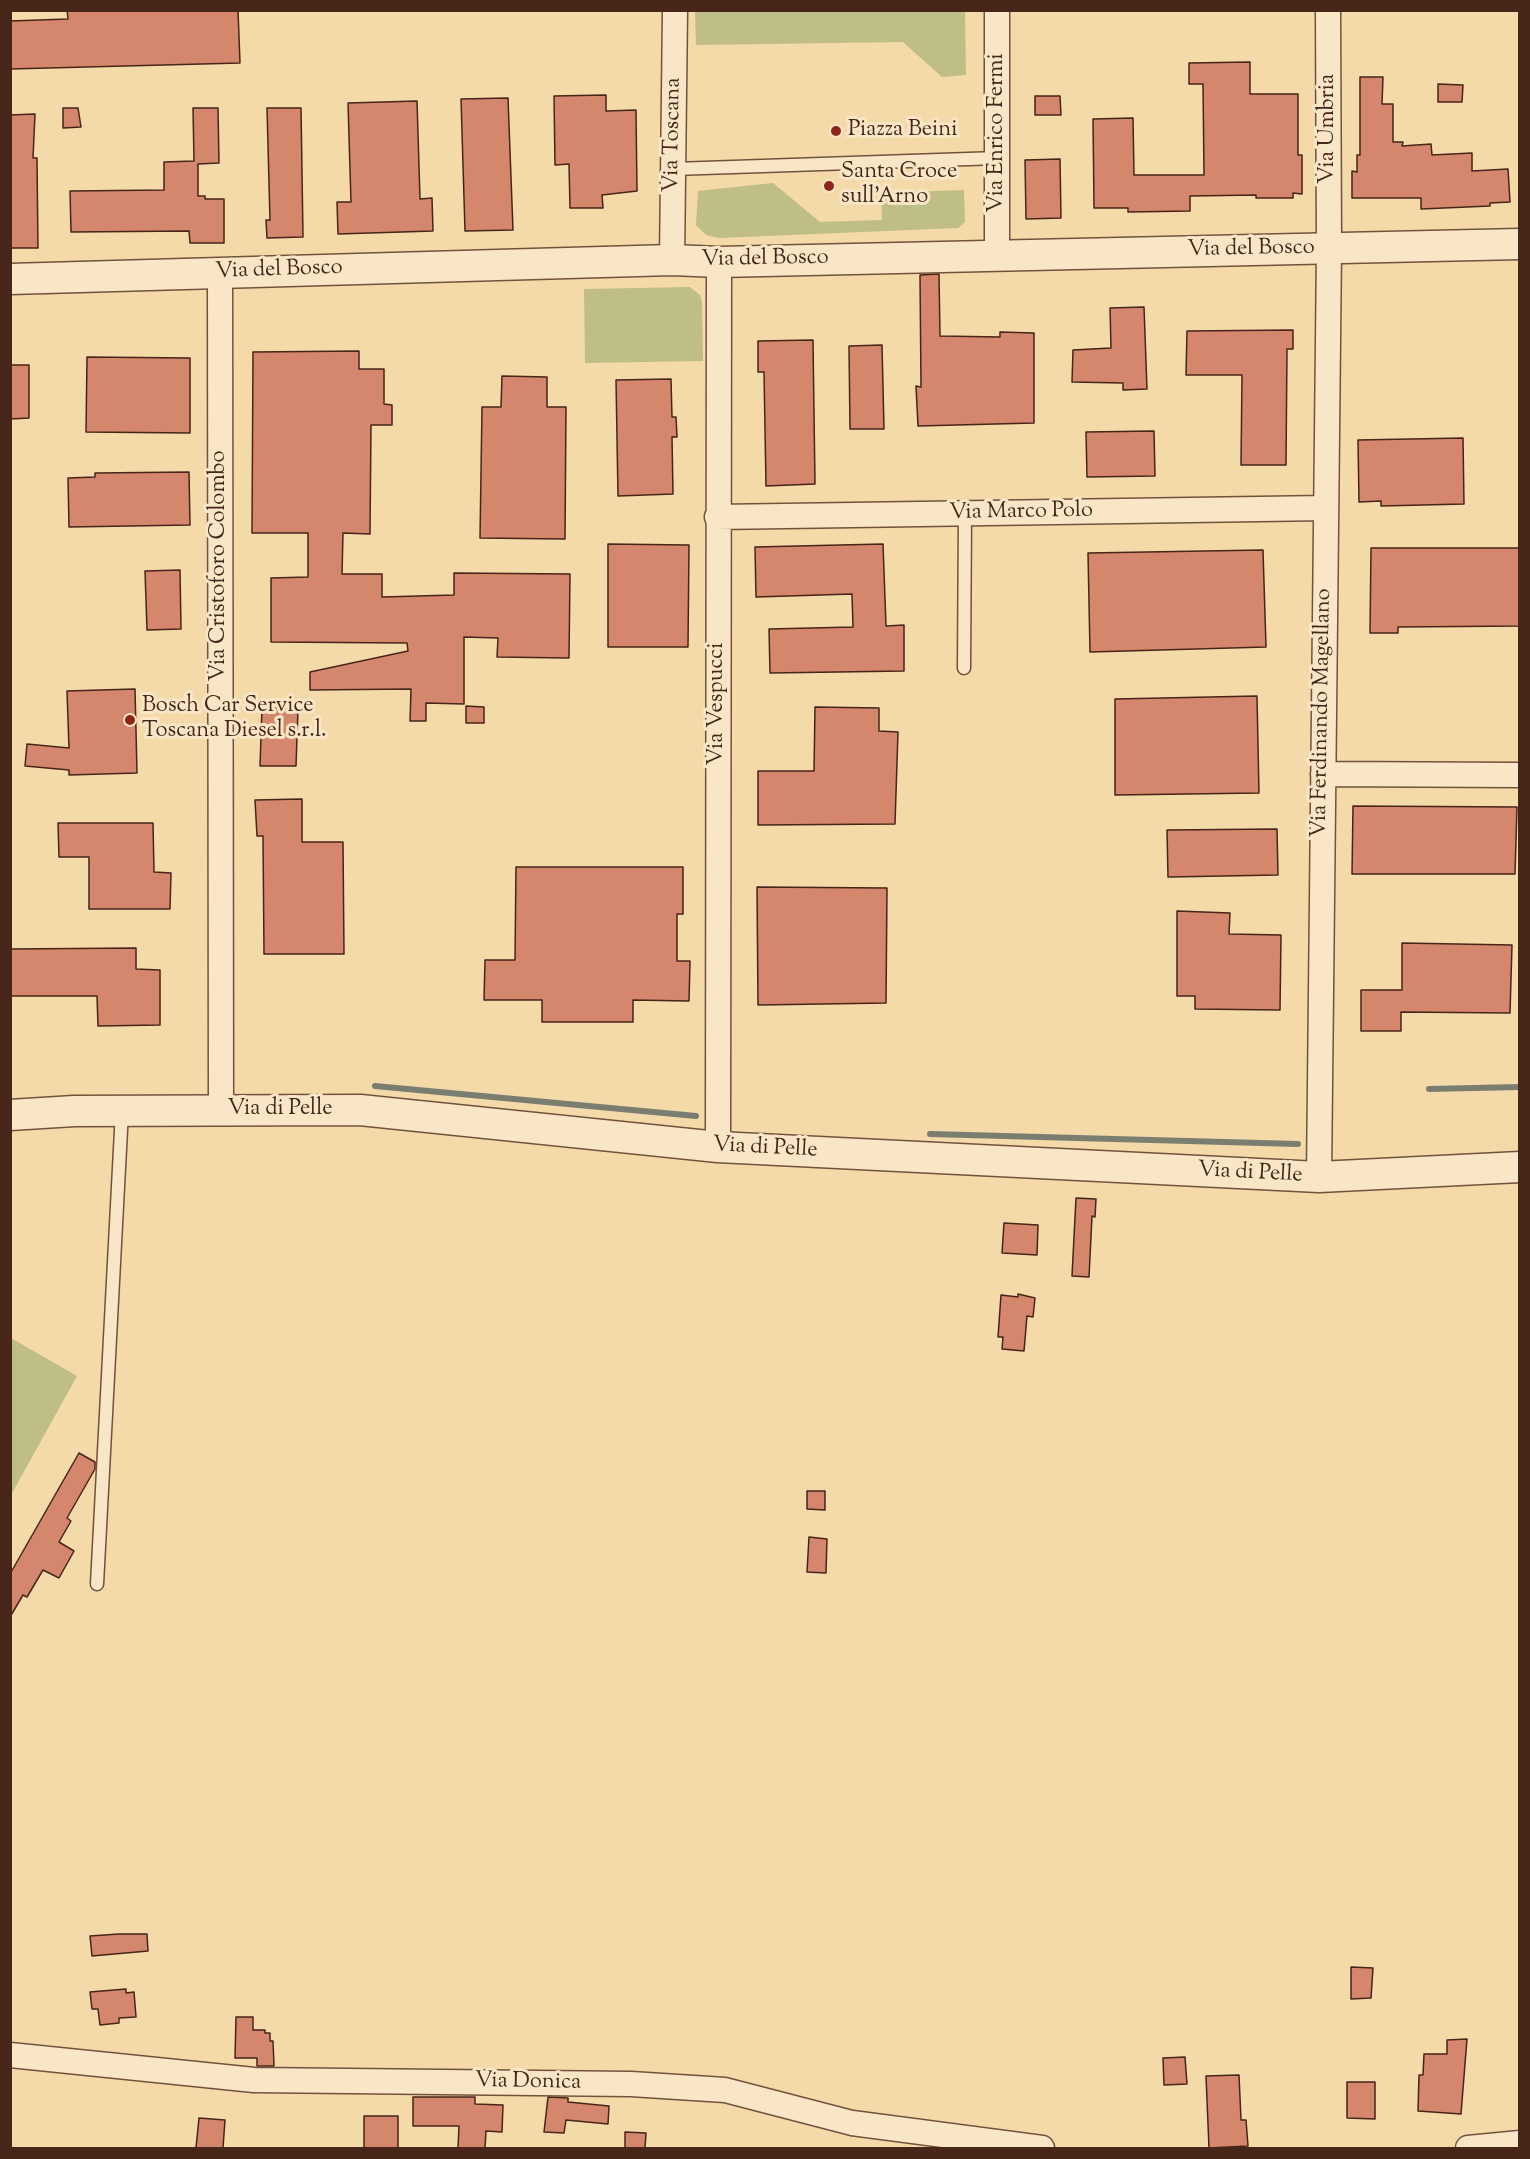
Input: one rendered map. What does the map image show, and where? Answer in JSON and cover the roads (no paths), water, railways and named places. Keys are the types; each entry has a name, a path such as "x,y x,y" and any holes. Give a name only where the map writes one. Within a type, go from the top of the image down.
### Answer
{"street":[{"name":"Via Toscana","path":"672,260 675,10"},
{"name":"Via Enrico Fermi","path":"997,256 998,10"},
{"name":"Via Umbria","path":"1329,10 1329,248"},
{"name":"Via del Bosco","path":"10,279 672,260 719,262 1520,244"},
{"name":"Via Ferdinando Magellano","path":"1318,1177 1329,248"},
{"name":"Via Vespucci","path":"718,1147 719,262"},
{"name":"Via Cristoforo Colombo","path":"219,273 221,1111"},
{"name":"Via Marco Polo","path":"717,517 1326,508"},
{"path":"1323,774 1520,775"},
{"name":"Via di Pelle","path":"10,1115 122,1111 360,1110 718,1147 1318,1177 1520,1167"},
{"name":"Via Donica","path":"10,2055 254,2080 620,2084 725,2090 852,2123 1042,2148"},
{"path":"1468,2148 1520,2144"}],"lane":[{"path":"674,170 998,158"},
{"path":"964,668 965,513"},
{"path":"97,1584 122,1111"}],"waterway":[{"path":"375,1086 696,1116"},
{"path":"1429,1089 1520,1087"},
{"path":"930,1134 1298,1144"}],"place":[{"name":"Piazza Beini","path":"836,131"},
{"name":"Santa Croce sull'Arno","path":"829,186"},
{"name":"Bosch Car Service Toscana Diesel s.r.l.","path":"130,720"}]}
